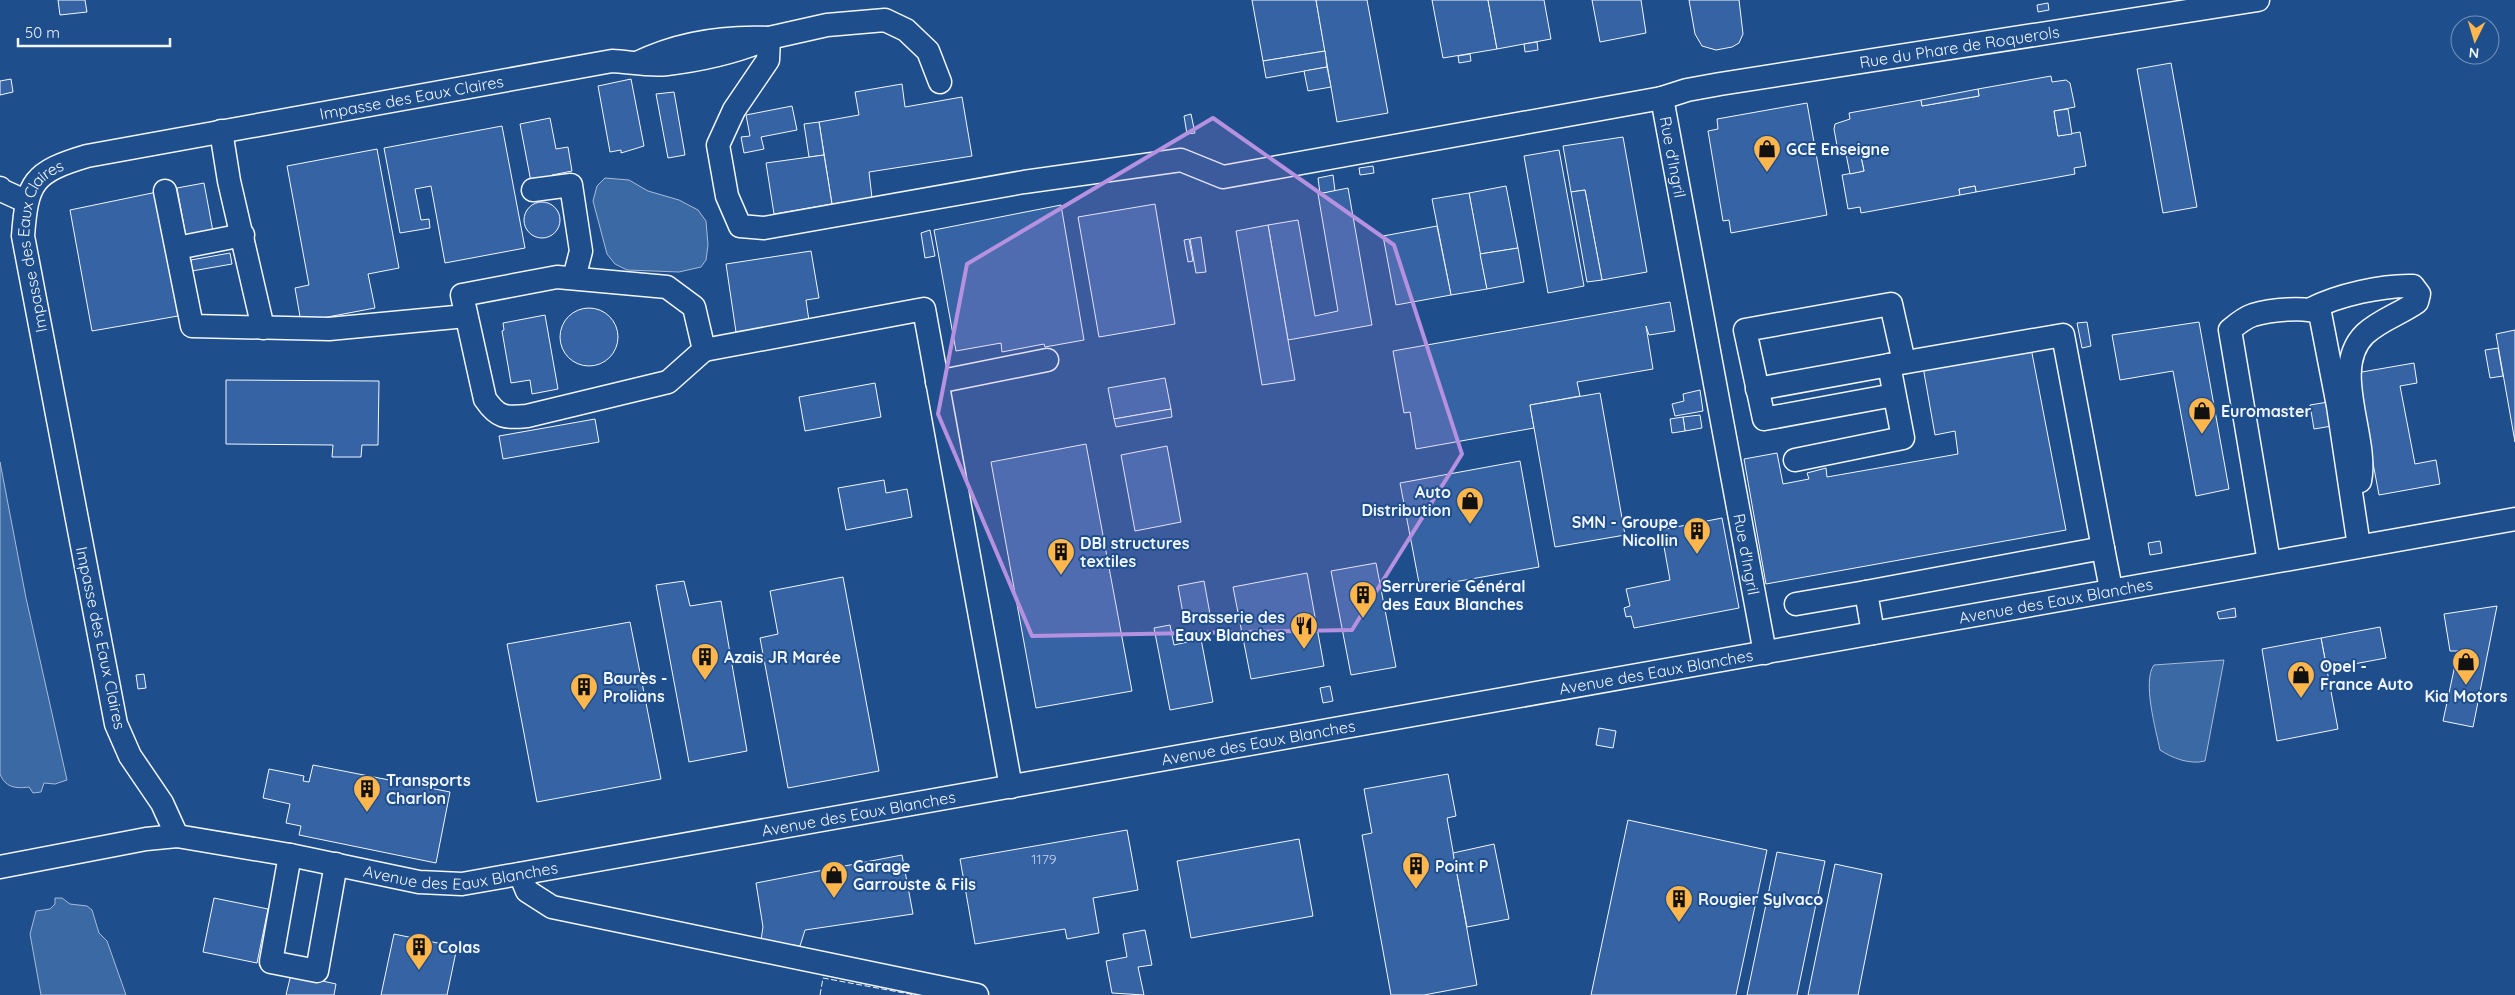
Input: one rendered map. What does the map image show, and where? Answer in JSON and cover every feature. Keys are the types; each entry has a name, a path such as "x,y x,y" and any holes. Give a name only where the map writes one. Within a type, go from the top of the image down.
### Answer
{"street":[{"name":"Rue du Phare de Roquerols","path":"1662,98 1687,90 1720,84 2258,0"},
{"name":"Impasse des Eaux Claires","path":"177,836 162,803 130,756 116,724 23,236 25,201 33,183 65,163 87,156 612,61 666,65 744,49 769,38 827,25 885,20 906,30 928,51 940,82"},
{"name":"Rue d'Ingril","path":"769,38 768,60 734,110 718,145 727,196 740,226 764,228 1024,182 1181,160 1223,177 1662,98 1765,653"},
{"path":"221,131 230,181 263,328"},
{"path":"534,190 571,185 581,251 574,278"},
{"path":"0,188 25,201"},
{"path":"165,192 192,326 329,329 466,316"},
{"path":"177,248 243,236"},
{"path":"704,350 694,307 667,287 558,277 462,295 485,399 495,414 510,418 527,416 668,382 704,350 924,309 1011,787"},
{"path":"2268,562 2230,330 2241,321 2254,315 2311,309 2330,300 2400,286 2413,286 2419,294 2417,302 2378,323 2364,336 2354,350 2349,368 2362,464 2361,481 2351,494"},
{"path":"1795,460 1904,438 1894,395 1897,363 1891,304 1745,330 1764,419 1894,395"},
{"path":"2311,309 2320,313 2338,406 2359,546"},
{"path":"1757,389 2063,335 2111,589"},
{"path":"937,382 1047,360"},
{"name":"Avenue des Eaux Blanches","path":"0,867 146,839 177,836 290,855 439,884 462,884 2515,518"},
{"path":"1796,604 2103,548"},
{"path":"1866,592 1874,633"},
{"path":"290,855 271,962 317,971 336,864"},
{"path":"520,874 527,891 552,907 977,995"}],"highlighted area":[{"path":"1213,118 1394,245 1462,454 1352,630 1032,636 938,414 967,264"}],"water":[{"path":"605,178 629,180 648,191 679,200 698,210 706,221 708,245 706,260 701,267 679,272 627,270 615,264 607,254 593,201 597,186"},
{"path":"0,462 26,598 67,780 55,784 44,783 41,792 33,793 29,787 19,788 11,786 5,782 0,774"},
{"path":"2224,660 2205,761 2181,760 2160,750 2153,719 2149,682 2154,665"},
{"path":"55,898 62,898 70,904 87,906 92,910 99,933 107,941 126,995 41,995 30,934 36,911 50,909 55,904"}],"building":[{"path":"58,0 85,0 87,12 60,15"},
{"path":"1252,0 1316,0 1325,51 1263,61"},
{"path":"1316,0 1367,0 1388,113 1337,122"},
{"path":"1432,0 1488,0 1497,49 1443,58"},
{"path":"1488,0 1544,0 1551,39 1497,49"},
{"path":"1592,0 1641,0 1646,33 1600,42"},
{"path":"1689,0 1739,0 1743,34 1739,43 1732,47 1716,50 1702,46 1695,34"},
{"path":"2048,3 2049,10 2038,12 2037,5"},
{"path":"1537,42 1538,50 1525,52 1524,44"},
{"path":"1325,51 1327,67 1266,78 1263,61"},
{"path":"1470,54 1471,61 1459,63 1458,56"},
{"path":"2171,63 2197,207 2163,213 2137,69"},
{"path":"1327,67 1331,87 1308,91 1304,71"},
{"path":"2051,76 2052,82 2066,80 2070,83 2075,107 2054,111 2058,136 2080,132 2086,166 2074,168 2075,174 1976,192 1975,186 1959,189 1960,195 1861,213 1860,207 1848,209 1842,175 1864,171 1859,147 1838,151 1834,129 1835,124 1850,119 1849,113 1921,100 1922,106 1979,96 1978,89"},
{"path":"11,79 13,92 0,95 0,81"},
{"path":"631,79 644,146 621,153 621,150 610,152 598,86"},
{"path":"902,84 905,107 962,97 972,156 869,172 872,198 832,204 819,122 859,115 855,92"},
{"path":"1978,89 1979,96 1922,106 1921,100"},
{"path":"674,92 685,155 668,158 656,94"},
{"name":"GCE Enseigne","path":"1807,103 1827,215 1731,233 1729,220 1723,221 1708,131 1718,129 1717,119"},
{"path":"792,106 797,130 761,137 764,149 744,153 741,137 750,136 746,115"},
{"path":"2068,109 2072,134 2058,136 2054,111"},
{"path":"1191,114 1195,133 1187,134 1184,116"},
{"path":"550,118 556,149 568,147 572,171 552,175 553,178 531,182 520,124"},
{"path":"819,122 824,155 809,157 804,124"},
{"path":"502,126 525,248 445,263 431,186 415,189 421,220 429,219 430,228 400,233 384,148"},
{"path":"1623,137 1647,272 1602,280 1585,190 1571,192 1563,146"},
{"path":"1859,147 1864,171 1850,174 1845,149"},
{"path":"377,149 399,268 368,274 375,308 301,322 295,288 309,285 287,166"},
{"path":"1559,150 1584,286 1548,293 1524,156"},
{"path":"824,155 832,204 774,214 766,163"},
{"path":"1373,166 1374,173 1360,175 1359,168"},
{"path":"1333,175 1335,191 1320,194 1318,178"},
{"path":"204,183 214,237 187,242 177,188"},
{"path":"1506,186 1518,248 1480,254 1469,193"},
{"path":"1975,186 1976,192 1960,195 1959,189"},
{"path":"1348,188 1372,325 1288,340 1268,225 1298,220 1315,316 1338,311 1318,194"},
{"path":"1585,190 1602,280 1587,282 1571,192"},
{"path":"157,192 178,316 92,331 70,210"},
{"path":"1469,193 1487,289 1451,295 1432,199"},
{"path":"542,202 555,207 560,220 555,233 542,238 529,233 524,220 529,207"},
{"path":"1155,204 1175,324 1099,337 1078,217"},
{"path":"1061,205 1084,340 1045,347 1044,344 1002,352 1001,343 956,351 934,230"},
{"path":"1268,225 1295,380 1262,385 1236,231"},
{"path":"1437,226 1451,295 1396,305 1383,236"},
{"path":"930,230 935,256 925,258 921,233"},
{"path":"1201,237 1206,272 1196,273 1190,239"},
{"path":"1189,239 1193,261 1188,262 1184,240"},
{"path":"1518,248 1524,282 1487,289 1480,254"},
{"path":"811,251 819,298 806,300 809,321 736,332 726,264"},
{"path":"230,253 232,264 192,271 191,260"},
{"path":"1670,302 1675,331 1649,335 1646,326 1653,369 1577,382 1580,396 1530,405 1534,428 1416,449 1410,412 1404,413 1393,351"},
{"path":"583,308 595,308 610,316 618,331 618,343 610,358 595,366 583,366 568,358 560,343 560,331 568,316"},
{"path":"545,315 558,389 532,394 530,380 511,383 502,331 504,330 503,323"},
{"path":"2087,322 2091,346 2082,348 2077,323"},
{"name":"Euromaster","path":"2199,322 2229,489 2196,496 2173,371 2120,380 2112,335"},
{"path":"2515,330 2515,442 2496,334"},
{"path":"2031,348 2066,530 1766,584 1744,459 1777,453 1783,484 1809,479 1807,473 1826,468 1827,477 1958,454 1955,431 1935,435 1923,367"},
{"path":"2498,348 2503,376 2490,378 2485,350"},
{"path":"2414,363 2417,383 2400,386 2415,464 2436,460 2440,484 2379,495 2356,373"},
{"path":"1165,378 1171,409 1114,419 1108,388"},
{"path":"226,380 379,381 378,445 362,445 361,457 332,457 333,445 226,444"},
{"path":"875,383 881,417 805,431 799,397"},
{"path":"1700,390 1703,411 1675,416 1672,404 1684,401 1683,394"},
{"path":"1600,393 1625,535 1555,547 1530,405"},
{"path":"2328,402 2332,426 2314,429 2310,405"},
{"path":"1171,409 1172,417 1116,427 1114,419"},
{"path":"1700,415 1702,428 1685,431 1683,417"},
{"path":"1683,417 1685,431 1672,433 1670,419"},
{"path":"595,419 599,442 503,459 499,436"},
{"name":"DBI structures textiles","path":"1086,444 1132,691 1036,708 991,462"},
{"path":"1167,446 1181,522 1135,531 1121,455"},
{"name":"Auto Distribution","path":"1520,461 1539,567 1420,588 1400,483"},
{"path":"884,480 886,493 907,489 912,517 846,530 838,488"},
{"name":"SMN - Groupe Nicollin","path":"1722,518 1739,608 1634,628 1631,616 1626,617 1624,608 1630,606 1626,589 1670,580 1661,530"},
{"path":"2160,541 2162,553 2150,555 2148,543"},
{"name":"Serrurerie Général des Eaux Blanches","path":"1376,563 1396,667 1351,675 1331,571"},
{"path":"1307,573 1324,666 1251,679 1233,587"},
{"path":"843,577 879,771 788,788 760,638 778,634 770,591"},
{"name":"Azais JR Marée","path":"684,581 690,606 721,601 747,751 689,762 656,585"},
{"path":"1204,581 1210,614 1184,619 1178,586"},
{"name":"Kia Motors","path":"2497,606 2473,727 2443,721 2458,651 2450,651 2444,614"},
{"path":"2235,608 2236,617 2219,619 2217,612"},
{"name":"Baurès - Prolians","path":"630,622 661,779 537,802 507,644"},
{"path":"1170,625 1174,645 1201,639 1213,702 1170,710 1154,628"},
{"path":"2380,627 2386,658 2327,669 2321,638"},
{"name":"Opel - France Auto","path":"2321,638 2338,729 2277,741 2262,649"},
{"path":"144,674 146,688 138,689 136,675"},
{"path":"1330,686 1333,701 1323,703 1320,688"},
{"path":"1599,728 1616,731 1613,748 1596,745"},
{"name":"Transports Charlon","path":"313,765 450,792 436,863 299,835 301,826 286,823 290,804 263,798 269,769 304,776 303,781 309,782"},
{"name":"Point P","path":"1448,774 1456,816 1447,818 1477,985 1424,995 1391,995 1362,835 1372,833 1364,789"},
{"name":"Rougier Sylvaco","path":"1628,820 1767,850 1736,995 1591,995"},
{"path":"1127,830 1138,890 1093,898 1099,933 1067,939 1065,929 975,944 960,859"},
{"path":"1299,839 1313,916 1191,938 1177,861"},
{"path":"1494,844 1509,919 1467,927 1453,853"},
{"path":"1777,852 1825,861 1797,995 1747,995"},
{"name":"Garage Garrouste & Fils","path":"902,855 913,914 805,930 800,946 761,940 763,927 756,883"},
{"path":"1835,864 1882,874 1858,995 1808,995"},
{"path":"214,898 268,909 257,963 203,952"},
{"path":"1145,930 1152,965 1138,967 1144,995 1112,993 1106,961 1127,957 1123,934"},
{"name":"Colas","path":"394,934 457,947 447,995 381,995"},
{"path":"291,974 336,984 334,995 286,995"}],"fence":[{"path":"820,995 823,978 915,995"}],"place":[{"name":"GCE Enseigne","path":"1767,173"},
{"name":"Euromaster","path":"2202,435"},
{"name":"Auto Distribution","path":"1470,525"},
{"name":"SMN - Groupe Nicollin","path":"1697,555"},
{"name":"DBI structures textiles","path":"1061,576"},
{"name":"Serrurerie Général des Eaux Blanches","path":"1363,619"},
{"name":"Brasserie des Eaux Blanches","path":"1304,650"},
{"name":"Azais JR Marée","path":"705,681"},
{"name":"Kia Motors","path":"2466,686"},
{"name":"Opel - France Auto","path":"2301,699"},
{"name":"Baurès - Prolians","path":"584,711"},
{"name":"Transports Charlon","path":"367,813"},
{"name":"Point P","path":"1416,890"},
{"name":"Garage Garrouste & Fils","path":"834,899"},
{"name":"Rougier Sylvaco","path":"1679,923"},
{"name":"Colas","path":"419,971"}]}
